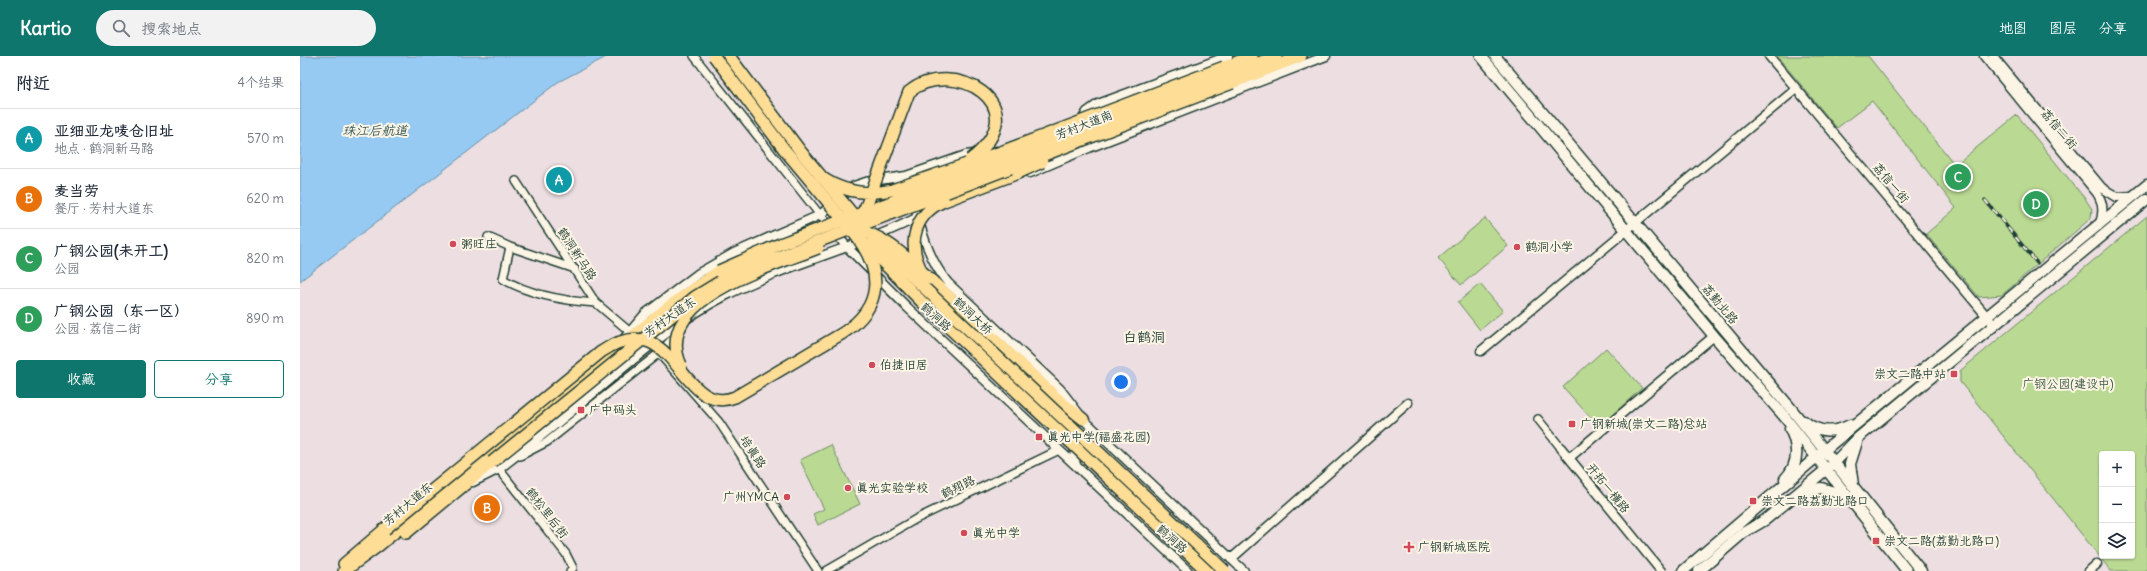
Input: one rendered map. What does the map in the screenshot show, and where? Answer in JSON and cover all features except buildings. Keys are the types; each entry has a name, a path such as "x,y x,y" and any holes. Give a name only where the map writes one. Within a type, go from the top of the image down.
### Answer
{"main road":[{"name":"鹤洞大桥","path":"714,56 794,161 854,233 927,307 1207,571"},
{"name":"鹤洞大桥","path":"729,56 821,177 861,225 917,281 1225,571"},
{"path":"821,177 843,190 861,193 880,193 898,188 1228,70 1252,56"},
{"name":"芳村大道南","path":"808,234 1228,70 1276,56"},
{"name":"芳村大道南","path":"876,218 1096,134 1228,70 1301,56"},
{"name":"荔勤北路","path":"1481,56 1625,231 1714,336 1824,450 1830,466 1850,497 1907,571"},
{"name":"荔勤北路","path":"1495,56 1635,223 1788,413 1816,457 1830,466 1854,486 1921,571"},
{"path":"836,233 856,222 865,209 909,92 921,79 939,71 955,70 973,76 988,89 996,107 996,126 991,137 981,151 962,166"},
{"path":"930,279 919,264 914,243 919,222 931,208 1029,168 1096,134"},
{"path":"1683,571 1824,450 2147,185"},
{"path":"1699,571 1743,533 1765,520 1830,466 1859,437 2147,199"},
{"path":"693,384 679,361 676,345 680,325 690,312 713,294 734,282 828,244 876,218"},
{"name":"芳村大道东","path":"357,571 465,486 496,466 704,290 741,270 876,218"},
{"path":"808,234 842,227 875,235 894,246 1012,356 1083,419"},
{"path":"337,571 384,529 600,352 616,343 631,339 652,343 666,352 693,384 709,398 719,400 730,399 843,333 858,322 871,302 876,278 870,257 854,233"},
{"name":"芳村大道东","path":"344,571 373,550 687,292 719,271 743,259 808,234"},
{"path":"1788,413 1819,430 1829,431 1842,429 1863,419"},
{"path":"1758,507 1789,474 1796,462 1797,454 1788,413"},
{"path":"1854,486 1850,464 1859,437"},
{"path":"1798,492 1822,488 1850,497"},
{"path":"1758,507 1764,508 1767,511 1765,520"}],"street":[{"name":"鹤洞路","path":"694,56 847,247 907,307 1188,571"},
{"name":"芳村大道南","path":"918,218 931,210 1057,162 1091,146 1326,56"},
{"name":"荔信一街","path":"1769,56 1994,325"},
{"name":"荔信二街","path":"1984,56 2097,193 2101,200 2103,210 2100,223"},
{"name":"荔信二街","path":"1993,56 2102,188 2117,197 2133,196"},
{"name":"芳村大道南","path":"906,176 957,157 976,153 994,151 1021,156 1028,155 1072,138 1087,112 1098,104 1228,70"},
{"path":"1481,351 1796,89"},
{"path":"1078,130 1082,142 1091,146"},
{"name":"芳村大道东","path":"617,349 629,331 664,298 711,265 820,215 854,186 866,182 906,176"},
{"path":"906,176 930,253 940,273 948,283 1060,389 1083,419 1244,571"},
{"name":"鹤洞新马路","path":"516,182 575,269 596,303 629,331"},
{"name":"芳村大道东","path":"496,466 511,460 644,351 723,297 749,285 897,229 918,218"},
{"path":"488,237 510,247 575,269"},
{"path":"510,247 503,279 518,288 575,302 596,303"},
{"path":"511,460 547,442 659,353 695,315"},
{"path":"1569,458 1714,336"},
{"name":"培真路","path":"659,353 719,422 818,571"},
{"path":"1231,559 1408,403"},
{"name":"开拓一横路","path":"1538,419 1661,571"},
{"path":"1076,465 1074,454 1079,441 1087,435 1100,435"},
{"name":"鹤翔路","path":"826,571 916,519 1060,450"},
{"name":"鹤松里后街","path":"496,466 566,554 573,568 570,571"},
{"path":"2089,571 2097,564"}],"green space":[{"path":"1777,56 1868,56 1955,165 2017,115 2086,200 2092,209 2091,218 2002,295 1979,297 1926,234 1956,208 1872,101 1837,128"},
{"name":"广钢公园(建设中)","path":"2147,216 2147,571 2111,571 2101,559 2135,559 2135,451 2099,451 2099,556 1960,382 1960,371"},
{"path":"1485,218 1508,246 1461,285 1438,258"},
{"path":"1480,284 1503,311 1480,330 1458,302"},
{"path":"1606,348 1642,388 1599,427 1563,387"},
{"path":"831,445 860,504 818,525 813,514 824,509 800,460"}],"water":[{"name":"珠江后航道","path":"300,56 608,56 558,82 300,281"}],"railway":[{"path":"1985,200 2037,263"}],"place":[{"name":"广钢公园(未开工)","path":"1958,177"},
{"name":"亚细亚龙唛仓旧址","path":"559,180"},
{"name":"广钢公园（东一区）","path":"2036,204"},
{"name":"粥旺庄","path":"453,244"},
{"name":"鹤洞小学","path":"1517,247"},
{"name":"伯捷旧居","path":"872,365"},
{"name":"崇文二路中站","path":"1954,374"},
{"name":"广中码头","path":"581,410"},
{"name":"广钢新城(崇文二路)总站","path":"1572,424"},
{"name":"真光中学(福盛花园)","path":"1039,437"},
{"name":"真光实验学校","path":"848,488"},
{"name":"广州YMCA","path":"787,497"},
{"name":"崇文二路荔勤北路口","path":"1753,501"},
{"name":"麦当劳","path":"487,508"},
{"name":"真光中学","path":"964,533"},
{"name":"崇文二路(荔勤北路口)","path":"1876,541"},
{"name":"广钢新城医院","path":"1409,547"}],"district":[{"name":"白鹤洞","path":"1144,337"}]}
